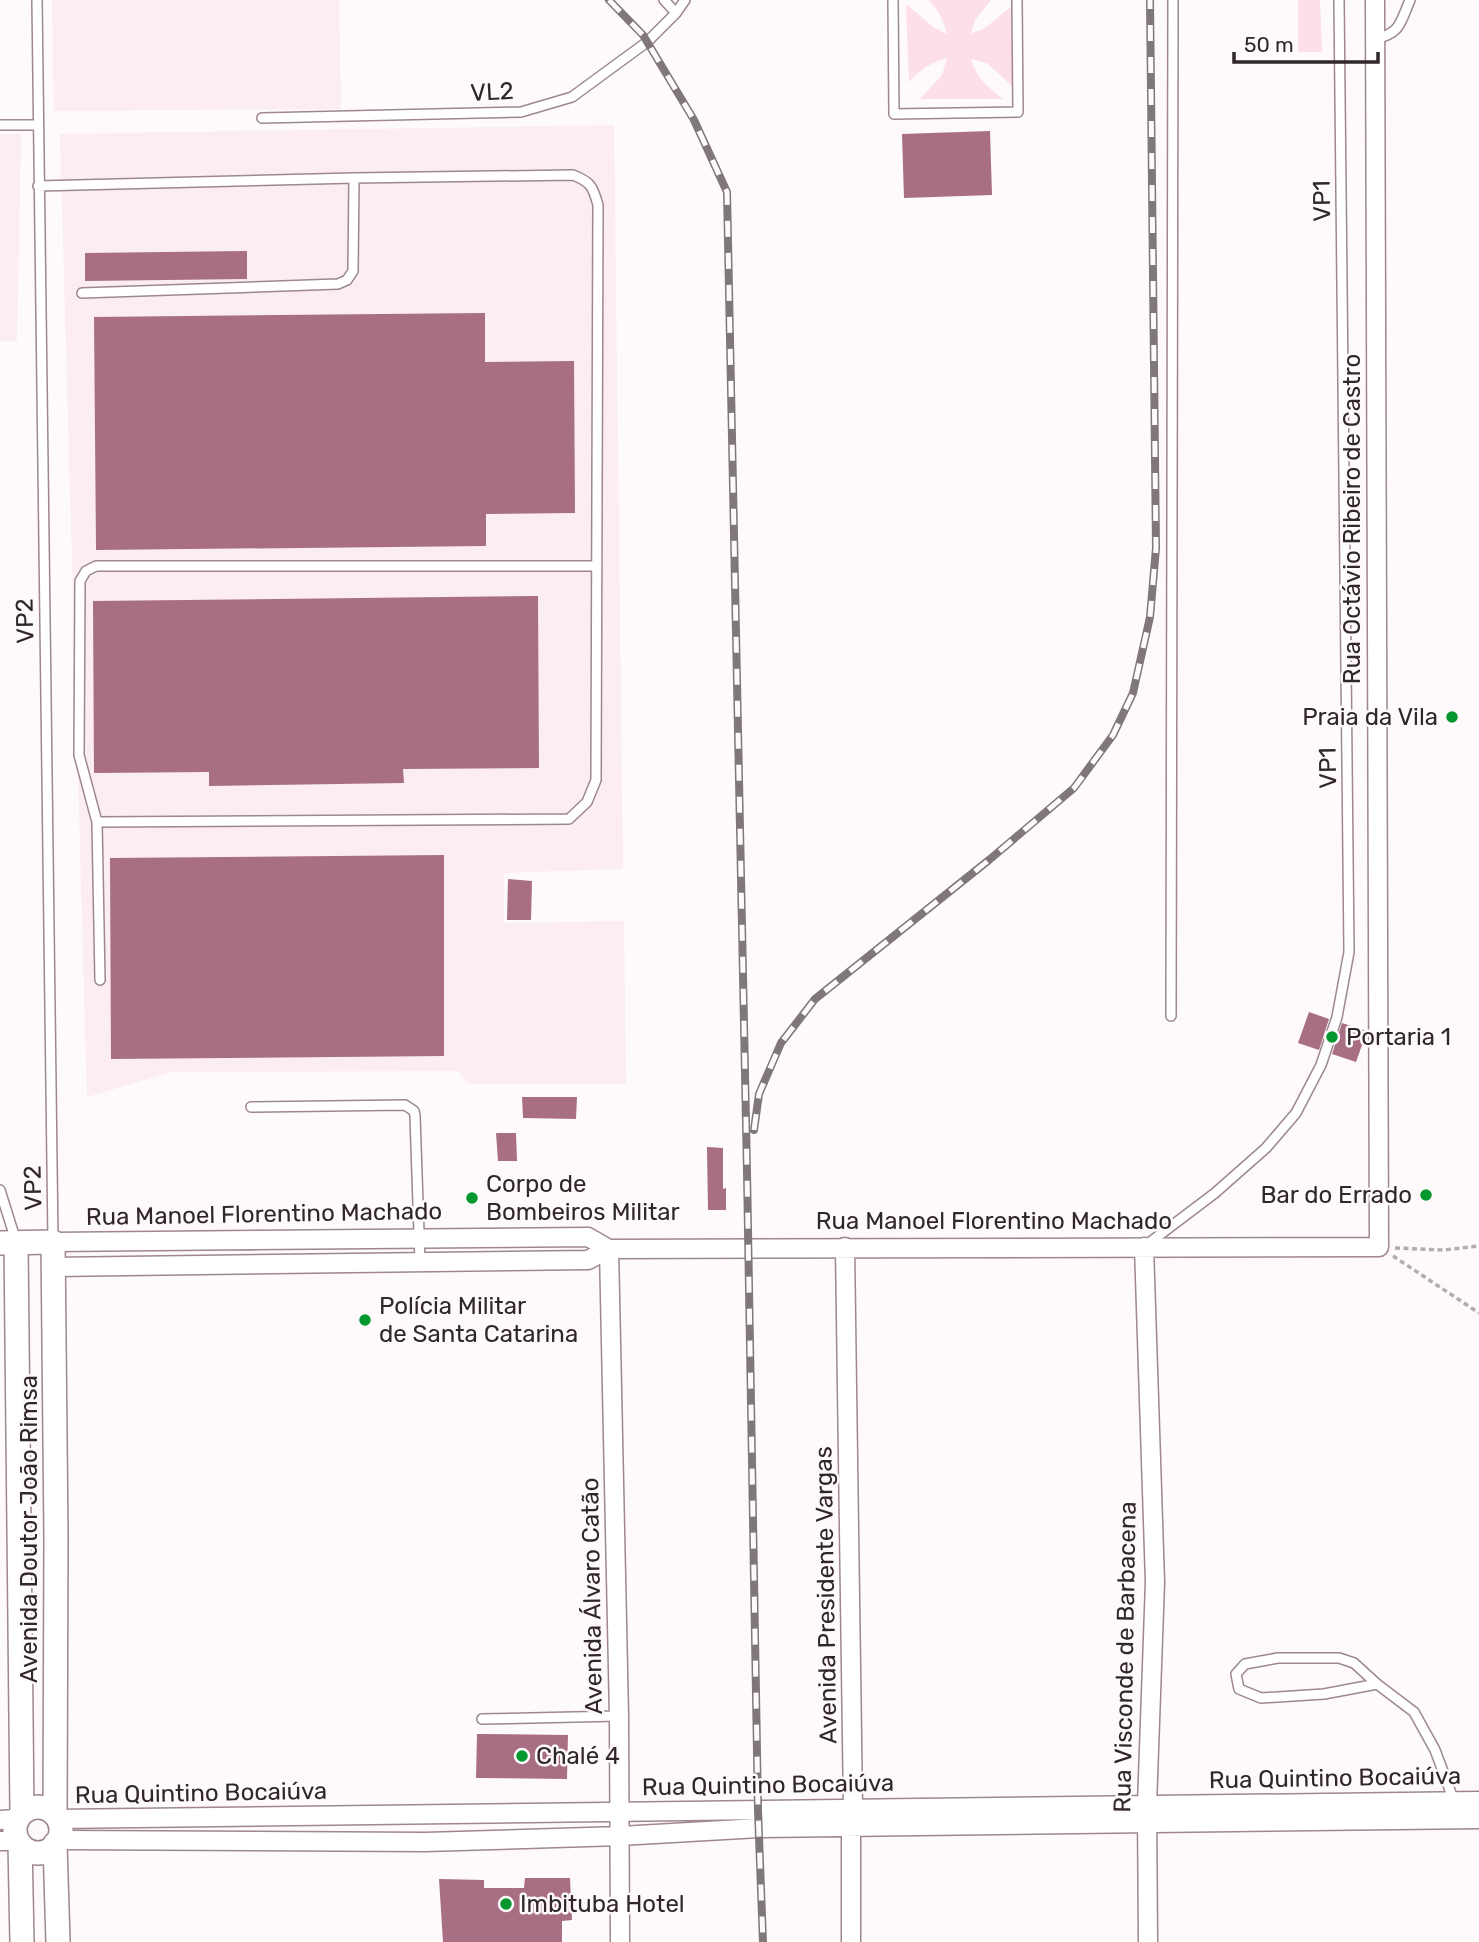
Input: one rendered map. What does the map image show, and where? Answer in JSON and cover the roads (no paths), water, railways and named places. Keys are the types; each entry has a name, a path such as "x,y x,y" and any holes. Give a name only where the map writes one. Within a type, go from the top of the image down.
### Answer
{"street":[{"name":"Rua Octávio Ribeiro de Castro","path":"1374,0 1379,1247"},
{"name":"Rua Manoel Florentino Machado","path":"8,1243 588,1237 608,1249"},
{"name":"Avenida Doutor João Rimsa","path":"53,1242 58,1942"},
{"name":"Avenida Doutor João Rimsa","path":"8,1243 19,1538 13,1830 22,1942"},
{"name":"Avenida Presidente Vargas","path":"845,1247 853,1808 851,1942"},
{"name":"Rua Visconde de Barbacena","path":"1144,1247 1155,1582 1147,1814 1148,1942"},
{"name":"Rua Manoel Florentino Machado","path":"8,1268 588,1260 608,1249 1379,1247"},
{"name":"Avenida Álvaro Catão","path":"608,1249 619,1716 620,1942"},
{"path":"19,1538 56,1537"},
{"name":"Rua Quintino Bocaiúva","path":"1321,1812 1479,1801"},
{"path":"42,1807 56,1829 49,1849 35,1852 28,1851 13,1830 28,1809 42,1807"},
{"name":"Rua Quintino Bocaiúva","path":"56,1829 207,1815 425,1815 853,1808 1009,1807 1147,1814 1321,1812 1479,1819"},
{"path":"1009,1807 1009,1825"},
{"name":"Rua Quintino Bocaiúva","path":"56,1829 207,1840 425,1842 620,1836 759,1828 1009,1825 1147,1814"},
{"path":"207,1815 207,1840"},
{"path":"425,1815 425,1842"},
{"path":"251,1816 251,1840"}],"lane":[{"name":"VP2","path":"37,0 53,1242"},
{"path":"664,0 676,13"},
{"name":"VL2","path":"262,118 521,112 572,97 647,43 685,0"},
{"path":"893,0 894,114 1018,113 1017,0"},
{"path":"1171,1016 1174,0"},
{"name":"VP1","path":"1144,1247 1236,1175 1266,1148 1296,1113 1321,1065 1337,1017 1349,952 1339,0"},
{"path":"1374,39 1394,33 1410,0"},
{"path":"0,125 38,125"},
{"path":"38,186 573,175 594,188 598,205 596,779 587,802 569,819 97,822"},
{"path":"82,293 338,284 347,280 353,271 354,178"},
{"path":"100,980 97,822 79,755 80,581 86,571 96,566 597,566"},
{"path":"251,1107 410,1107 415,1116 420,1262"},
{"path":"0,1190 8,1243"},
{"path":"336,1239 337,1264"},
{"path":"1377,1684 1324,1694 1261,1699 1239,1689 1236,1674 1245,1664 1278,1658 1339,1658 1354,1663 1414,1712 1435,1750 1459,1819"},
{"path":"482,1719 619,1716"}],"railway":[{"path":"609,0 643,35 694,120 727,192 758,1810 763,1942"},
{"path":"754,1130 759,1094 781,1043 815,999 989,860 1074,788 1113,735 1133,693 1150,617 1156,548 1150,0"}],"place":[{"name":"Praia da Vila","path":"1452,717"},
{"name":"Portaria 1","path":"1332,1037"},
{"name":"Bar do Errado","path":"1426,1195"},
{"name":"Corpo de Bombeiros Militar","path":"472,1198"},
{"name":"Polícia Militar de Santa Catarina","path":"365,1320"},
{"name":"Chalé 4","path":"522,1756"},
{"name":"Imbituba Hotel","path":"506,1904"}]}
